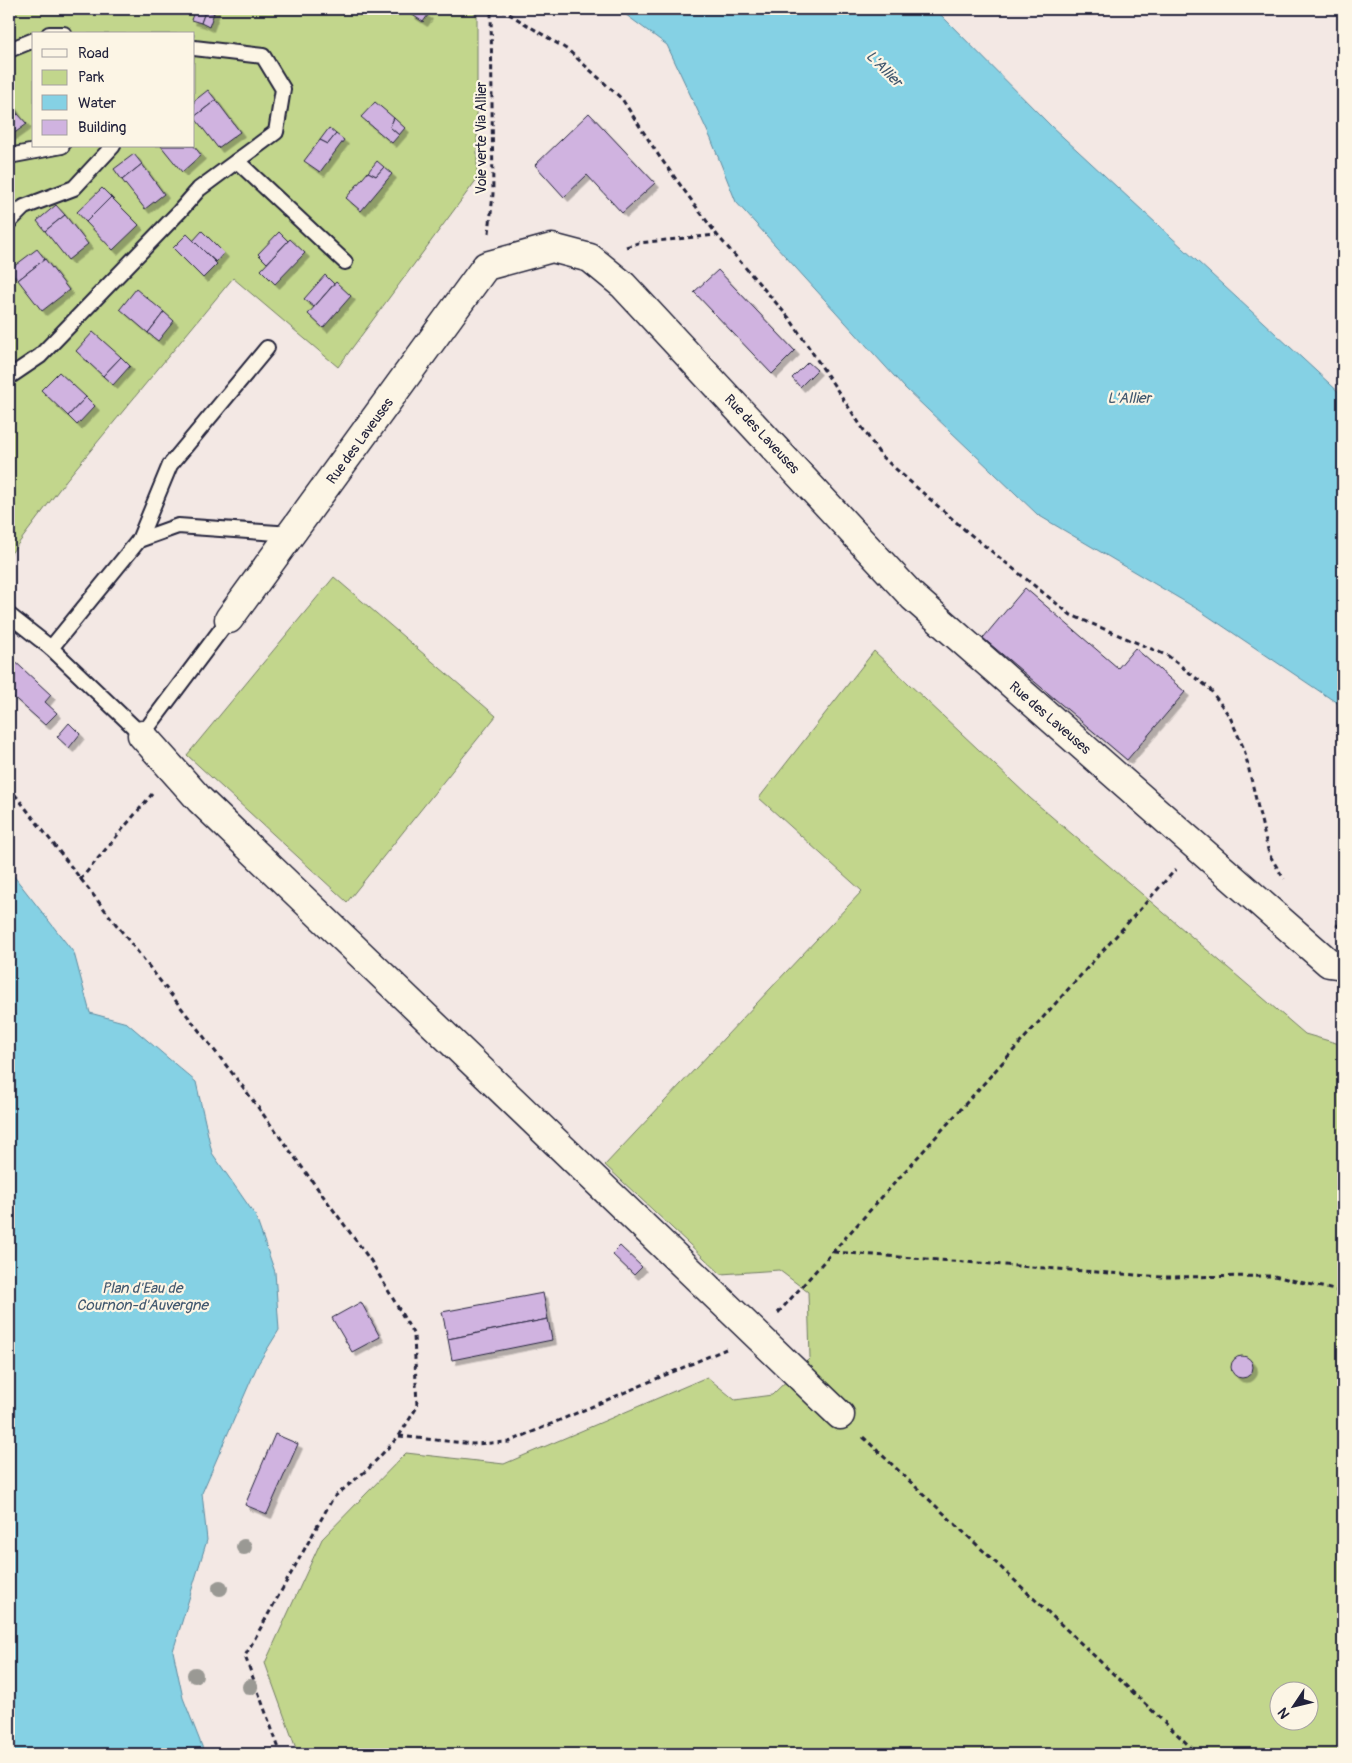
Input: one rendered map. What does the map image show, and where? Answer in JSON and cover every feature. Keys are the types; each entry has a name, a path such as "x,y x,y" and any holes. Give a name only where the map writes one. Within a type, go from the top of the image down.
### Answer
{"street":[{"name":"Rue des Laveuses","path":"229,618 486,266 552,248 590,258 623,285 913,597 1330,963 1343,965"},
{"path":"142,735 200,800 840,1415"}],"lane":[{"path":"9,50 32,41"},
{"path":"9,376 40,356 199,189 276,132 283,89 264,56 195,48"},
{"path":"9,156 51,148"},
{"path":"9,222 24,208 74,188 111,148"},
{"path":"237,161 345,262"},
{"path":"51,648 140,540 170,465 267,348"},
{"path":"140,540 178,526 292,534"},
{"path":"9,615 51,648 142,735 229,618"}],"path":[{"name":"Voie verte Via Allier","path":"486,266 493,194 491,9"},
{"path":"501,9 568,50 622,99 659,156 717,235 790,319 881,456 965,530 1071,614 1168,656 1209,688 1230,718 1244,749 1269,854 1288,885"},
{"path":"590,258 638,243 717,235"},
{"path":"9,787 243,1088 360,1245 414,1335 417,1408 399,1436 368,1469 333,1498 245,1656 282,1754"},
{"path":"80,880 154,791"},
{"path":"399,1436 473,1444 509,1442 758,1335 1196,846"},
{"path":"1331,924 1343,927"},
{"path":"833,1252 1162,1277 1274,1276 1343,1292"},
{"path":"1343,1328 1343,1344"},
{"path":"840,1415 1198,1754"}],"green space":[{"path":"9,9 468,9 477,15 477,179 338,367 233,278 67,479 9,556"},
{"path":"334,577 496,716 347,902 187,755"},
{"path":"874,651 1030,798 1305,1034 1343,1045 1343,1318 1341,1321 1343,1342 1343,1754 298,1754 265,1663 322,1539 406,1453 504,1464 707,1377 735,1400 772,1395 810,1358 808,1292 779,1270 721,1274 605,1165 862,891 759,798"}],"water":[{"name":"L'Allier","path":"618,9 935,9 1051,126 1343,396 1343,707 1199,610 1038,515 905,388 736,202 711,139 667,45"},
{"name":"Plan d'Eau de Cournon-d'Auvergne","path":"9,870 74,953 90,1013 127,1023 196,1082 212,1153 255,1215 275,1272 279,1330 258,1364 202,1493 207,1540 173,1651 183,1698 205,1754 9,1754"}],"building":[{"path":"195,9 216,9 214,13 205,12 201,23 191,20"},
{"path":"417,9 428,15 423,22 411,14"},
{"path":"205,12 214,13 209,27 201,23"},
{"path":"208,90 216,100 195,116 195,100"},
{"path":"9,100 18,114 9,121"},
{"path":"216,100 240,132 218,148 195,116"},
{"path":"375,102 394,118 390,127 399,135 392,143 361,117"},
{"path":"589,113 655,183 622,213 587,175 564,197 535,165"},
{"path":"18,114 27,124 9,137 9,121"},
{"path":"394,118 405,128 399,135 390,127"},
{"path":"329,128 336,134 328,144 320,140"},
{"path":"336,134 344,140 320,172 304,161 320,140 328,144"},
{"path":"195,147 201,155 182,172 163,148"},
{"path":"134,154 142,164 122,180 114,169"},
{"path":"377,161 384,167 376,176 368,172"},
{"path":"142,164 164,194 145,209 122,180"},
{"path":"384,167 392,174 361,211 346,198 368,172 376,176"},
{"path":"102,188 111,197 86,222 77,212"},
{"path":"111,197 139,225 113,250 86,222"},
{"path":"56,205 65,215 45,231 37,221"},
{"path":"65,215 88,244 68,260 45,231"},
{"path":"202,231 224,253 216,262 193,241"},
{"path":"279,232 288,241 267,263 258,254"},
{"path":"187,234 217,264 203,278 173,248"},
{"path":"290,239 305,253 275,284 261,270"},
{"path":"37,249 45,259 18,280 9,270"},
{"path":"45,259 69,290 42,311 18,280"},
{"path":"718,270 795,351 772,374 694,292"},
{"path":"325,275 334,284 314,307 304,299"},
{"path":"336,282 351,296 323,328 308,314"},
{"path":"136,289 164,312 148,333 120,309"},
{"path":"164,312 174,321 158,341 148,333"},
{"path":"93,332 121,357 103,376 76,351"},
{"path":"121,357 130,366 113,385 103,376"},
{"path":"808,362 817,370 800,387 792,378"},
{"path":"59,372 86,397 68,416 41,390"},
{"path":"86,397 95,406 77,425 68,416"},
{"path":"1025,588 1118,668 1135,648 1185,692 1127,760 983,638"},
{"path":"9,656 51,695 45,702 57,713 45,725 9,693"},
{"path":"69,723 80,734 69,748 57,737"},
{"path":"620,1246 642,1267 634,1275 612,1254"},
{"path":"543,1293 548,1319 448,1339 442,1312"},
{"path":"361,1302 380,1337 352,1352 332,1318"},
{"path":"548,1319 552,1340 452,1360 448,1339"},
{"path":"1238,1356 1246,1356 1253,1363 1253,1371 1246,1378 1238,1378 1231,1371 1231,1363"},
{"path":"275,1434 298,1444 267,1514 245,1505"}]}
